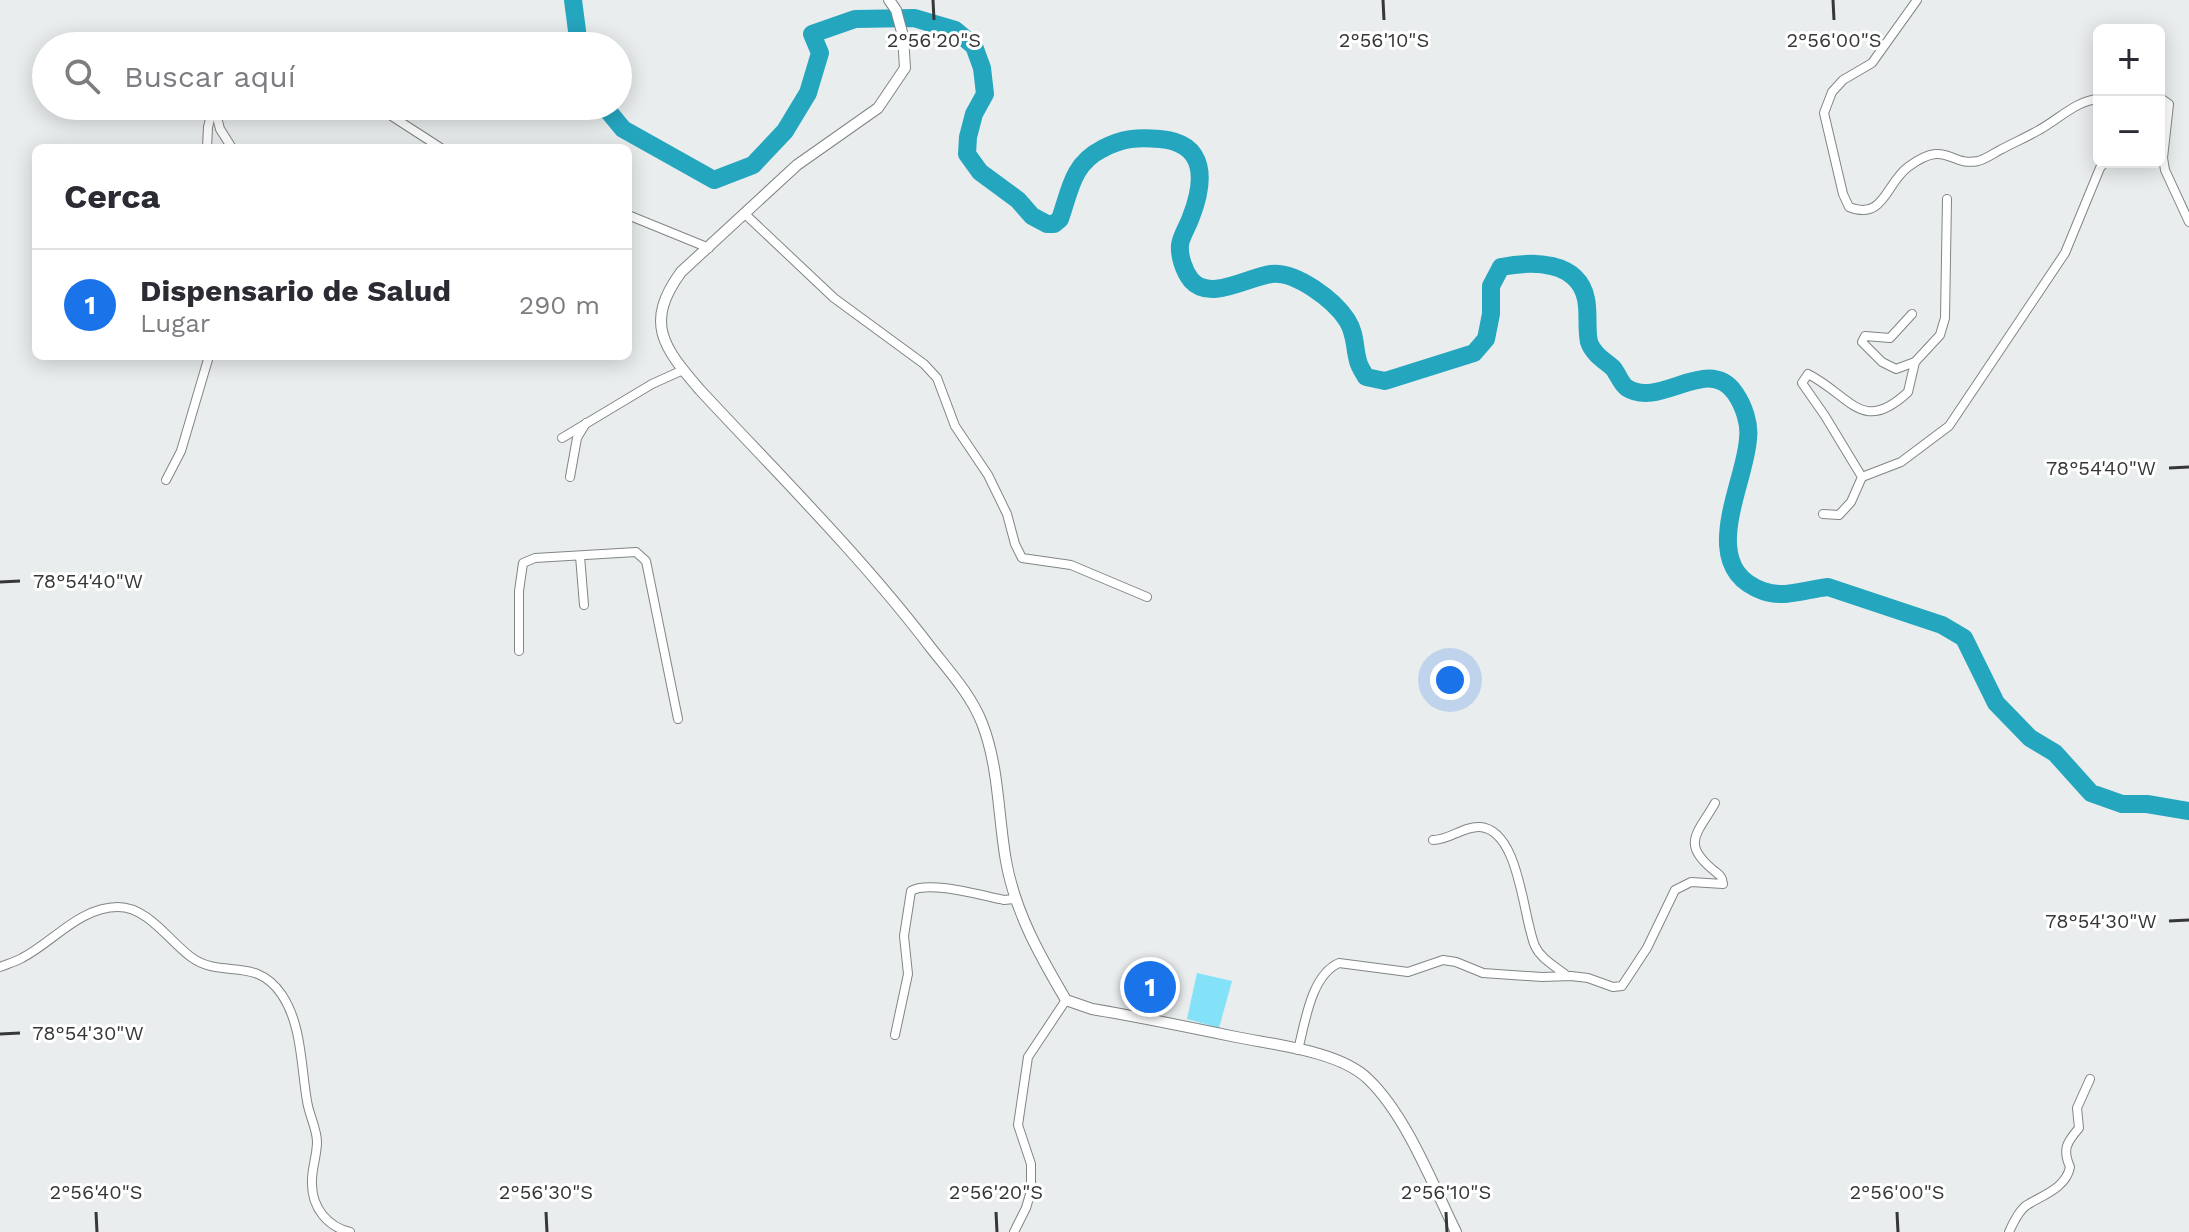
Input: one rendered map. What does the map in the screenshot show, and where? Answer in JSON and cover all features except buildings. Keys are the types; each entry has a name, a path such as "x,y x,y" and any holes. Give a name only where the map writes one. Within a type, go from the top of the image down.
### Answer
{"street":[{"path":"889,0 896,10 905,68 878,108 797,165 681,272 667,292 662,306 660,324 666,343 683,370 899,606 971,699 983,723 989,746 1014,899 1031,938 1066,1000 1092,1009 1298,1050 1343,1063 1366,1076 1382,1093 1416,1149 1456,1232"},
{"path":"1917,0 1872,63 1843,80 1832,92 1824,113 1843,194 1849,207 1862,213 1870,210 1905,168 1926,155 1942,153 1967,161 1979,161 2041,129 2087,99 2093,99"},
{"path":"2165,101 2169,104 2165,140"},
{"path":"207,144 210,120"},
{"path":"217,120 229,144"},
{"path":"398,120 435,144"},
{"path":"1823,514 1839,515 1851,502 1862,477 1901,462 1949,426 2065,253 2100,168"},
{"path":"2165,168 2189,222"},
{"path":"1912,314 1890,338 1865,336 1862,342 1882,362 1896,369 1915,362 1940,335 1945,318 1947,199"},
{"path":"746,215 834,298 924,364 937,378 955,426 988,475 1007,514 1022,558 1071,565 1147,597"},
{"path":"632,217 709,248"},
{"path":"166,480 181,451 208,360"},
{"path":"1862,477 1802,383 1803,378 1808,374 1828,384 1845,400 1867,412 1882,412 1908,392 1915,362"},
{"path":"562,438 652,384 683,370"},
{"path":"570,477 577,438 586,422"},
{"path":"519,651 519,591 523,563 535,558 636,552 646,561 678,719"},
{"path":"580,556 584,605"},
{"path":"1298,1050 1313,994 1332,966 1339,963 1408,972 1443,960 1483,973 1588,978 1613,987 1622,986 1647,948 1675,890 1691,882 1723,884 1720,875 1694,848 1694,839 1715,803"},
{"path":"1433,840 1445,840 1470,828 1482,827 1494,833 1513,860 1535,946 1547,961 1566,976"},
{"path":"895,1035 908,974 904,936 911,891 933,887 1004,900 1014,899"},
{"path":"0,967 23,958 84,915 118,907 140,913 193,959 207,966 245,969 268,979 283,997 293,1020 307,1104 317,1141 311,1186 320,1214 336,1229 350,1232"},
{"path":"1014,1232 1031,1191 1031,1164 1018,1125 1028,1057 1066,1000"},
{"path":"2009,1232 2025,1206 2038,1201 2065,1181 2070,1167 2065,1156 2066,1144 2079,1128 2077,1108 2090,1079"}],"shaded area":[{"path":"1197,973 1232,981 1219,1028 1187,1019"}],"waterway":[{"path":"573,0 577,32"},
{"path":"616,120 623,129 714,180 753,165 785,131 808,93 820,53 812,34 855,19 914,18 955,30 974,46 982,68 985,94 974,114 967,154 980,172 1018,200 1032,216 1047,224 1054,224 1060,219 1078,170 1102,149 1137,138 1175,142 1194,156 1200,178 1196,203 1180,245 1182,263 1191,280 1208,289 1219,289 1262,276 1281,274 1314,288 1341,312 1350,325 1359,363 1366,377 1385,381 1474,353 1486,339 1491,314 1491,286 1501,267 1539,264 1564,270 1581,286 1586,299 1591,346 1627,388 1640,393 1654,392 1711,379 1724,382 1738,398 1747,421 1748,439 1729,523 1728,544 1732,564 1743,579 1763,591 1779,594 1828,587 1942,625 1964,638 1996,703 2030,738 2055,753 2091,793 2122,804 2147,804 2189,811"}],"place":[{"name":"Dispensario de Salud","path":"1150,987"}]}
